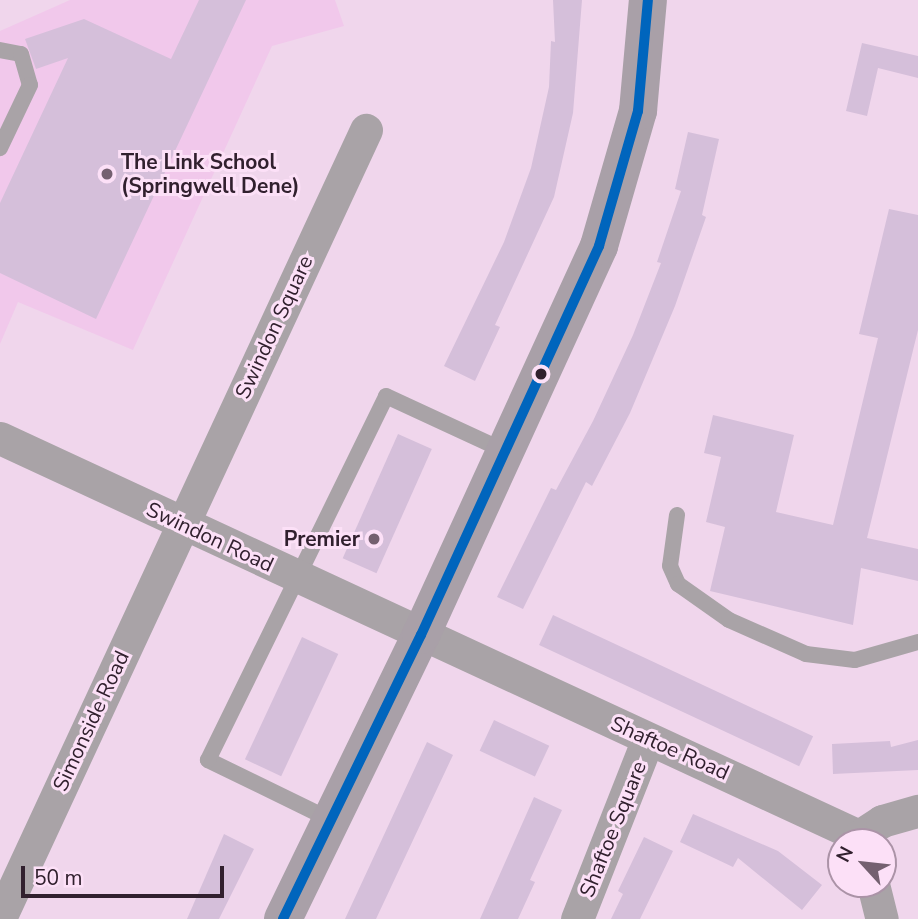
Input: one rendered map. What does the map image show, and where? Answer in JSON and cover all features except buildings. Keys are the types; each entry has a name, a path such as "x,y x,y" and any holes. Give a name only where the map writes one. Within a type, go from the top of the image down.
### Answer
{"street":[{"path":"283,919 421,635 599,246 638,111 648,0"},
{"name":"Swindon Square","path":"182,525 366,130"},
{"name":"Swindon Road","path":"0,438 421,635"},
{"name":"Simonside Road","path":"0,918 182,525"},
{"name":"Shaftoe Road","path":"421,635 837,828"},
{"name":"Shaftoe Square","path":"577,919 648,739"},
{"name":"Shaftoe Road","path":"873,828 882,821 918,811"},
{"path":"877,898 883,919"}],"lane":[{"path":"0,50 21,54 30,86 0,148"},
{"path":"331,820 208,761 386,396 505,451"},
{"path":"677,515 670,566 678,584 729,620 818,655 855,660 918,642"}],"shaded area":[{"name":"The Link School (Springwell Dene)","path":"70,0 335,0 344,26 272,46 133,350 18,302 0,344 0,31"}],"transit line":[{"path":"283,919 421,635 599,246 638,111 648,0"}],"place":[{"name":"The Link School (Springwell Dene)","path":"107,174"},
{"name":"Premier","path":"374,539"}]}
